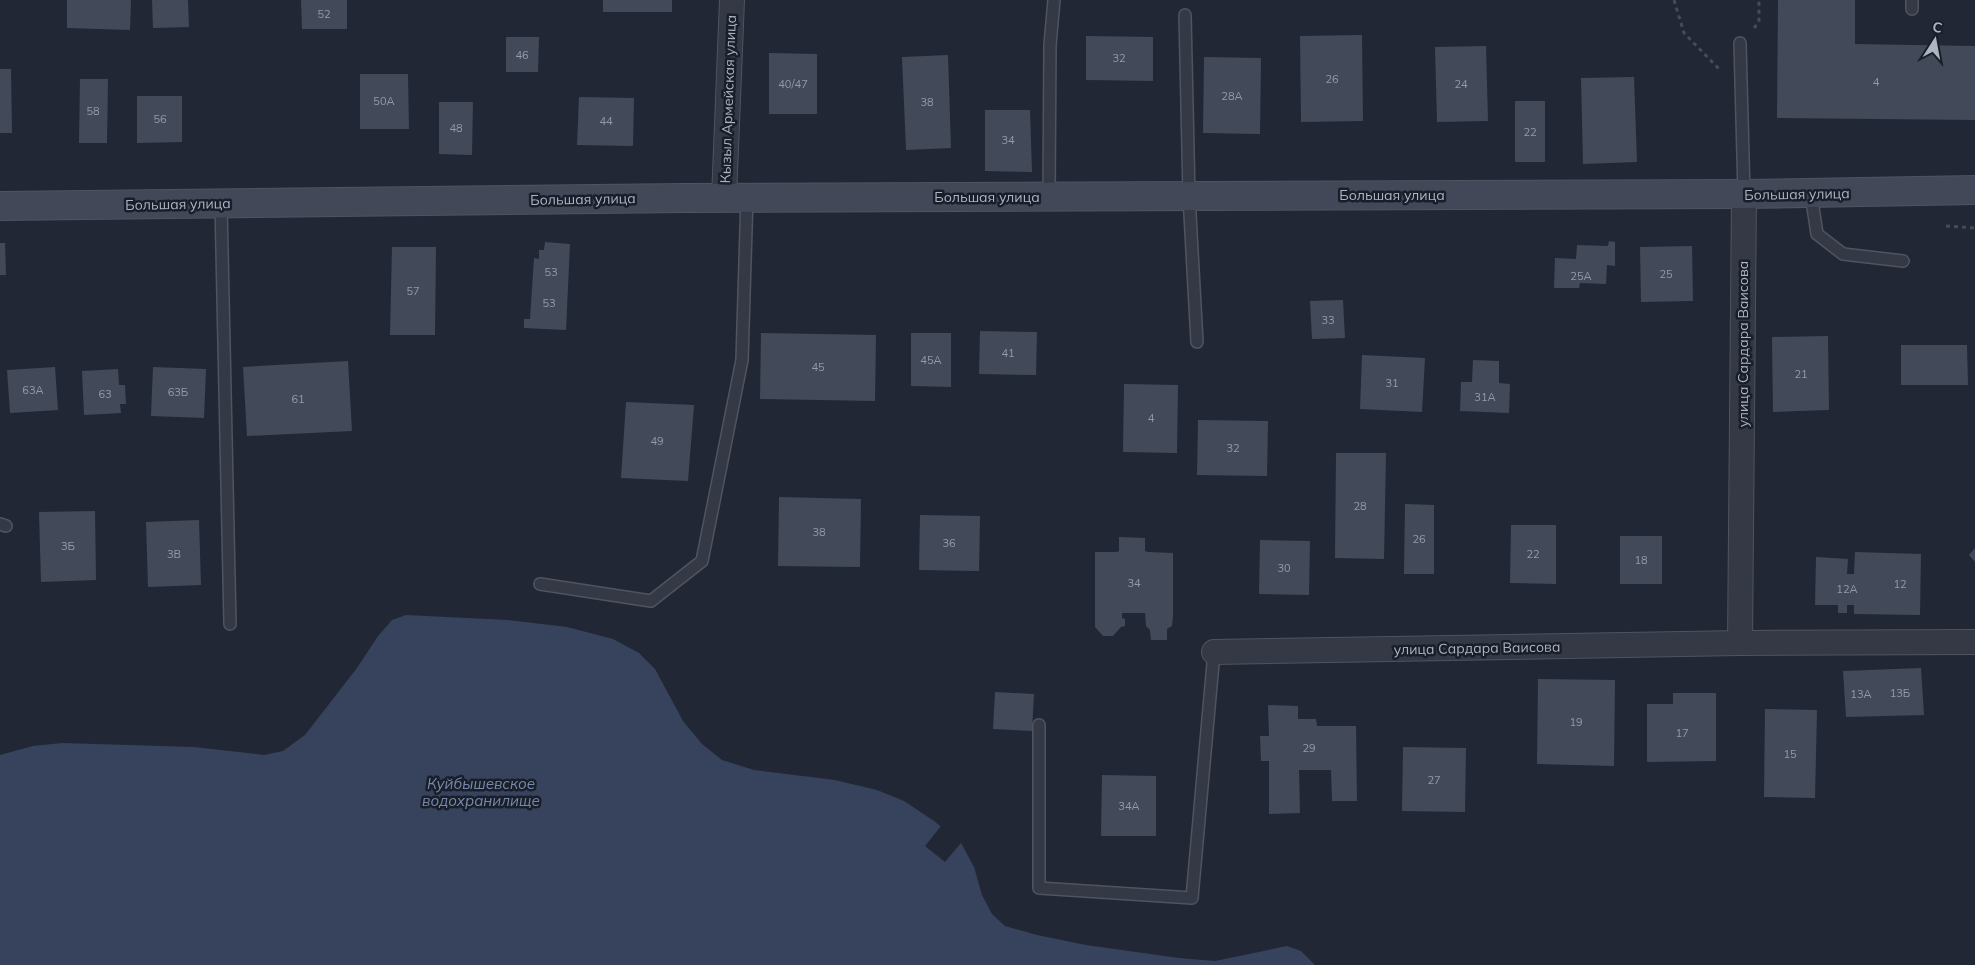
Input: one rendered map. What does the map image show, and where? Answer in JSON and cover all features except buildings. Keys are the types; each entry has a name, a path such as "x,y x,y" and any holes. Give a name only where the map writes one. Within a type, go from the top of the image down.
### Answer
{"street":[{"name":"Кызыл Армейская улица","path":"732,0 735,198"},
{"name":"Большая улица","path":"0,206 735,198 1811,194 1975,190"},
{"name":"улица Сардара Ваисова","path":"1740,644 1744,194"},
{"name":"улица Сардара Ваисова","path":"1214,652 1975,642"}],"lane":[{"path":"1049,196 1050,45 1054,0"},
{"path":"1185,16 1190,196 1198,342"},
{"path":"1740,43 1744,194"},
{"path":"1811,194 1817,234 1842,254 1903,260"},
{"path":"540,584 651,601 702,561 742,360 735,198"},
{"path":"221,204 230,624"},
{"path":"1039,726 1039,888 1192,898 1214,652"}],"path":[{"path":"1674,0 1684,33 1722,73"},
{"path":"1740,43 1759,22 1759,0"},
{"path":"1946,226 1975,228"}],"water":[{"name":"Куйбышевское водохранилище","path":"406,615 508,620 567,627 613,639 639,653 655,669 683,721 702,744 722,760 754,770 835,780 877,790 904,801 934,821 961,843 974,867 982,895 992,914 1005,926 1086,945 1215,961 1287,946 1301,951 1315,965 0,965 0,755 33,746 62,743 194,747 264,755 283,751 305,735 357,668 378,636 392,620"}],"pier":[{"path":"941,826 961,843 945,862 925,846"}]}
